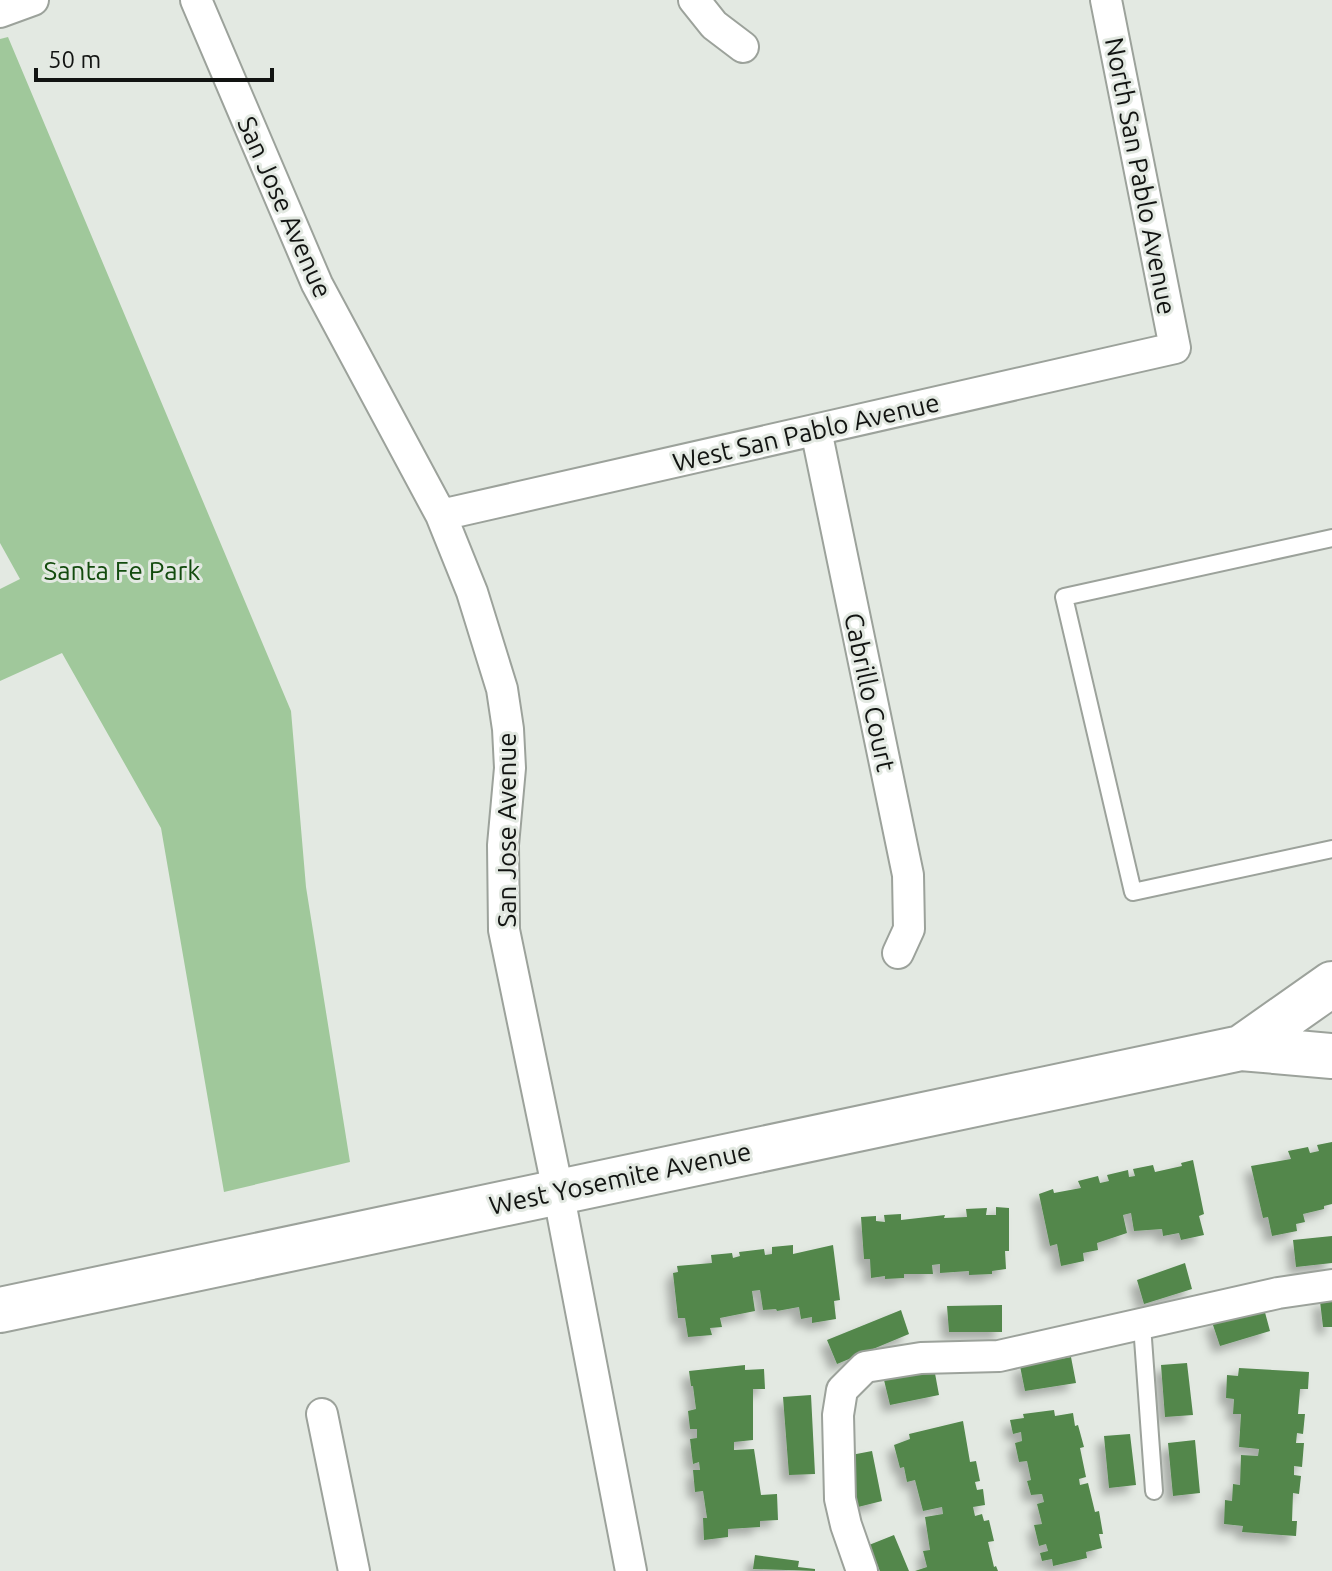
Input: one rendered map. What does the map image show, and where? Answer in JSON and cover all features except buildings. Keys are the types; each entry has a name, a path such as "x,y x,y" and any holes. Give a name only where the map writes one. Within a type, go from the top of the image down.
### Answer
{"main road":[{"name":"West Yosemite Avenue","path":"1241,1048 1332,984"},
{"name":"West Yosemite Avenue","path":"0,1310 1241,1048 1332,1056"}],"street":[{"path":"0,12 33,0"},
{"name":"San Jose Avenue","path":"196,0 317,284 441,515 472,592 502,689 510,768 503,845 504,930 631,1571"},
{"path":"694,0 714,25 743,47"},
{"name":"North San Pablo Avenue","path":"1106,0 1175,348 1171,349"},
{"name":"West San Pablo Avenue","path":"441,515 1171,349"},
{"name":"Cabrillo Court","path":"816,430 908,875 909,929 898,953"},
{"path":"862,1571 840,1499 838,1415 842,1390 865,1367 921,1358 999,1356 1278,1293 1332,1285"},
{"path":"322,1414 354,1571"}],"lane":[{"path":"1332,538 1064,597 1133,892 1332,849"},
{"path":"1142,1325 1154,1491"}],"green space":[{"name":"Santa Fe Park","path":"8,37 291,711 306,887 350,1162 224,1192 161,828 62,653 0,681 0,589 20,579 0,543 0,39"}]}
